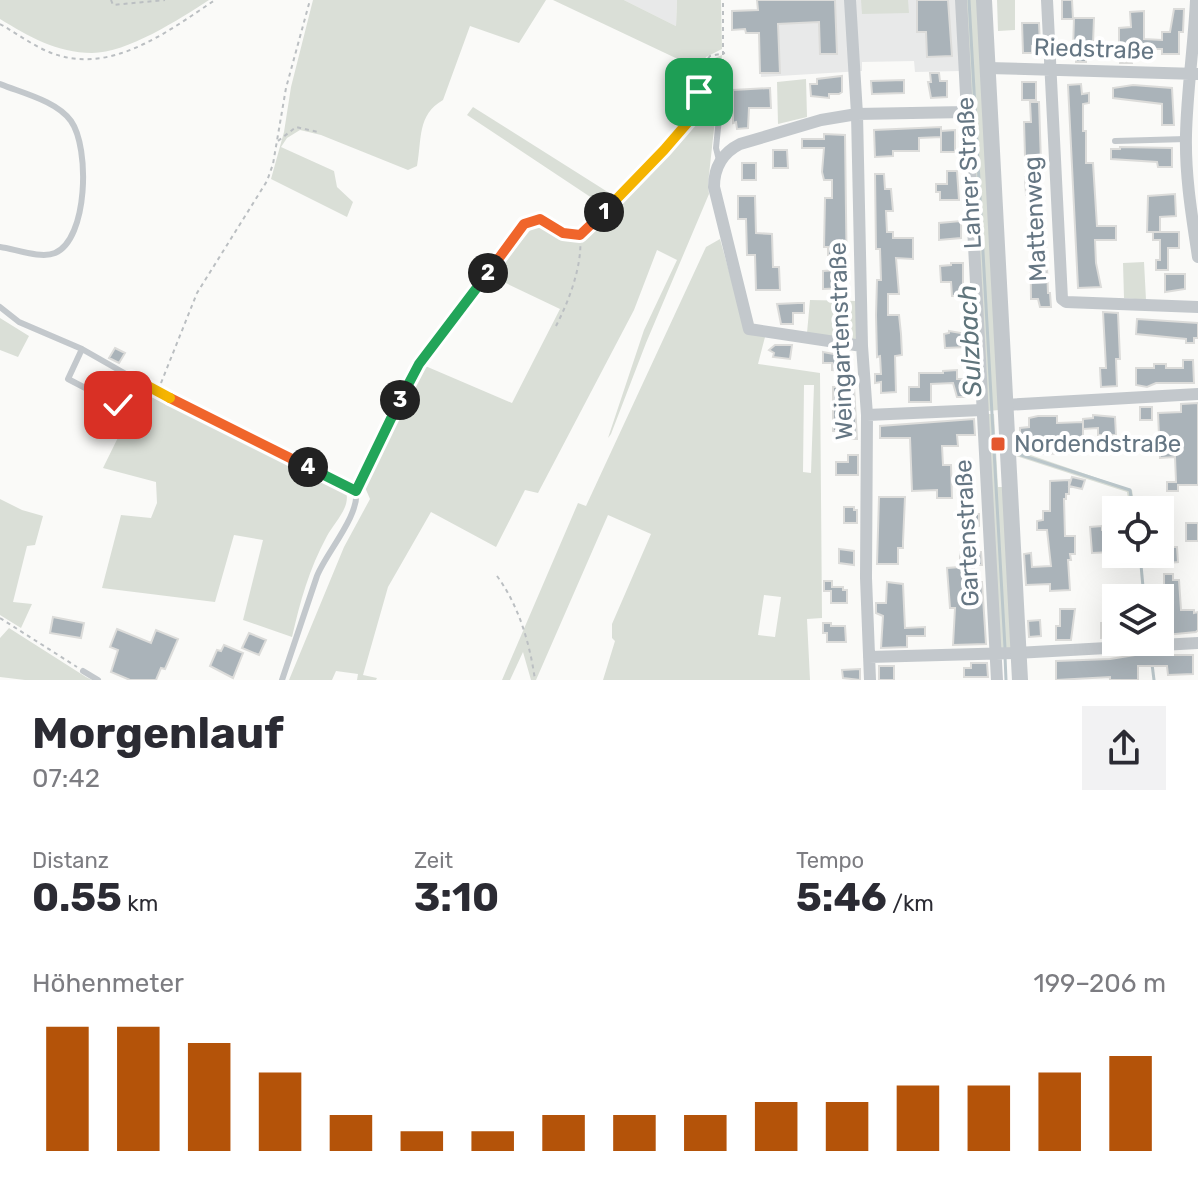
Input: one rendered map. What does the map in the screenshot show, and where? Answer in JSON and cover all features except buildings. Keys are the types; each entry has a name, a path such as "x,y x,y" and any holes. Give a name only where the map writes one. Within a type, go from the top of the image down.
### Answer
{"street":[{"name":"Weingartenstraße","path":"850,0 867,415 866,578 870,680"},
{"name":"Gartenstraße","path":"961,0 997,680"},
{"name":"Lahrer Straße","path":"984,0 1016,653 1020,680"},
{"name":"Mattenweg","path":"1047,0 1062,299 1066,302 1198,307"},
{"path":"1196,0 1186,139 1198,257"},
{"name":"Riedstraße","path":"988,68 1193,74"},
{"path":"862,346 749,329 714,187 714,173 729,149 762,136 821,120 857,114 966,112"},
{"path":"1005,405 1198,394"},
{"path":"867,415 982,410"},
{"path":"869,657 998,654 1198,643"}],"lane":[{"path":"0,84 61,109 73,123 82,153 82,194 74,235 65,247 51,255 0,247"},
{"path":"719,162 716,148 722,88"},
{"path":"1115,141 1186,139"},
{"path":"0,307 19,322 82,349 158,392 356,491 357,500 352,514 322,562 282,680"},
{"path":"82,349 68,379 118,405 131,377"},
{"path":"83,671 98,680"}],"path":[{"path":"111,0 113,5 165,0"},
{"path":"0,24 50,53 82,58 117,56 148,42 215,0"},
{"path":"158,392 197,293 267,181 278,142 286,88 310,0"},
{"path":"722,88 725,53 723,0"},
{"path":"556,326 564,311 579,256 580,235 613,204 689,121 707,60 710,56 725,53"},
{"path":"278,142 296,127 318,132"},
{"path":"356,491 419,364 524,224 540,219 563,233 580,235"},
{"path":"497,576 510,594 532,657 535,680"},
{"path":"0,618 83,671"}],"shaded area":[{"path":"0,0 209,0 137,41 106,52 92,53 55,47 0,19"},
{"path":"313,0 546,0 519,43 470,26 443,100 425,120 417,166 408,170 321,135 300,130 287,138 281,147 334,171 337,187 353,202 347,217 271,179"},
{"path":"553,0 624,0 676,26 677,0 721,0 722,49 706,57 701,70"},
{"path":"624,0 677,0 676,26"},
{"path":"757,0 956,0 960,71 915,72 914,61 862,62 862,71 761,77"},
{"path":"861,0 908,0 909,13 862,14"},
{"path":"966,0 977,0 999,410 988,411"},
{"path":"997,0 1015,0 1015,30 998,31"},
{"path":"722,55 709,194 611,434 608,438 644,330 677,260 657,250 634,310 538,493 525,490 496,547 431,512 388,587 363,675 376,680 357,680 358,674 336,671 332,680 289,680 344,547 370,499 364,485 406,391 423,365 512,403 560,309 493,277 535,224 563,238 582,241 610,210 467,115 473,107 622,201 694,119 708,61"},
{"path":"806,79 807,117 778,124 777,82"},
{"path":"720,239 746,332 765,337 758,364 820,373 822,618 807,619 810,680 603,680 615,641 612,638 612,624 651,534 608,515 536,680 531,680 523,652 510,680 502,680 578,503 586,506 706,247","holes":["804,385 814,385 811,473 803,472","764,595 781,597 775,637 758,635"]},
{"path":"1144,262 1146,300 1124,298 1123,263"},
{"path":"810,300 856,301 857,341 807,333"},
{"path":"0,318 29,336 18,357 0,350"},
{"path":"152,397 346,492 344,509 310,573 292,637 243,620 263,540 234,535 215,602 102,588 121,515 151,518 157,503 156,482 103,468 133,407 144,413"},
{"path":"987,414 994,414 998,487 1004,487 1013,648 1000,649"},
{"path":"1016,450 1132,490 1133,496 1128,496 1127,492 1016,456"},
{"path":"0,499 43,516 35,545 27,546 13,602 32,604 21,628 0,615"},
{"path":"9,628 92,680 0,677 0,638"}],"waterway":[{"name":"Sulzbach","path":"969,0 1005,648"},
{"path":"1015,453 1130,490 1131,496"},
{"path":"1141,568 1143,584"},
{"name":"Sulzbach","path":"1005,656 1006,680"},
{"path":"1152,664 1154,680"}],"place":[{"name":"Nordendstraße","path":"998,444"}],"route":[{"path":"118,405 131,377 356,491 419,364 524,224 540,219 563,233 580,235 613,204 689,121 699,92"}]}
